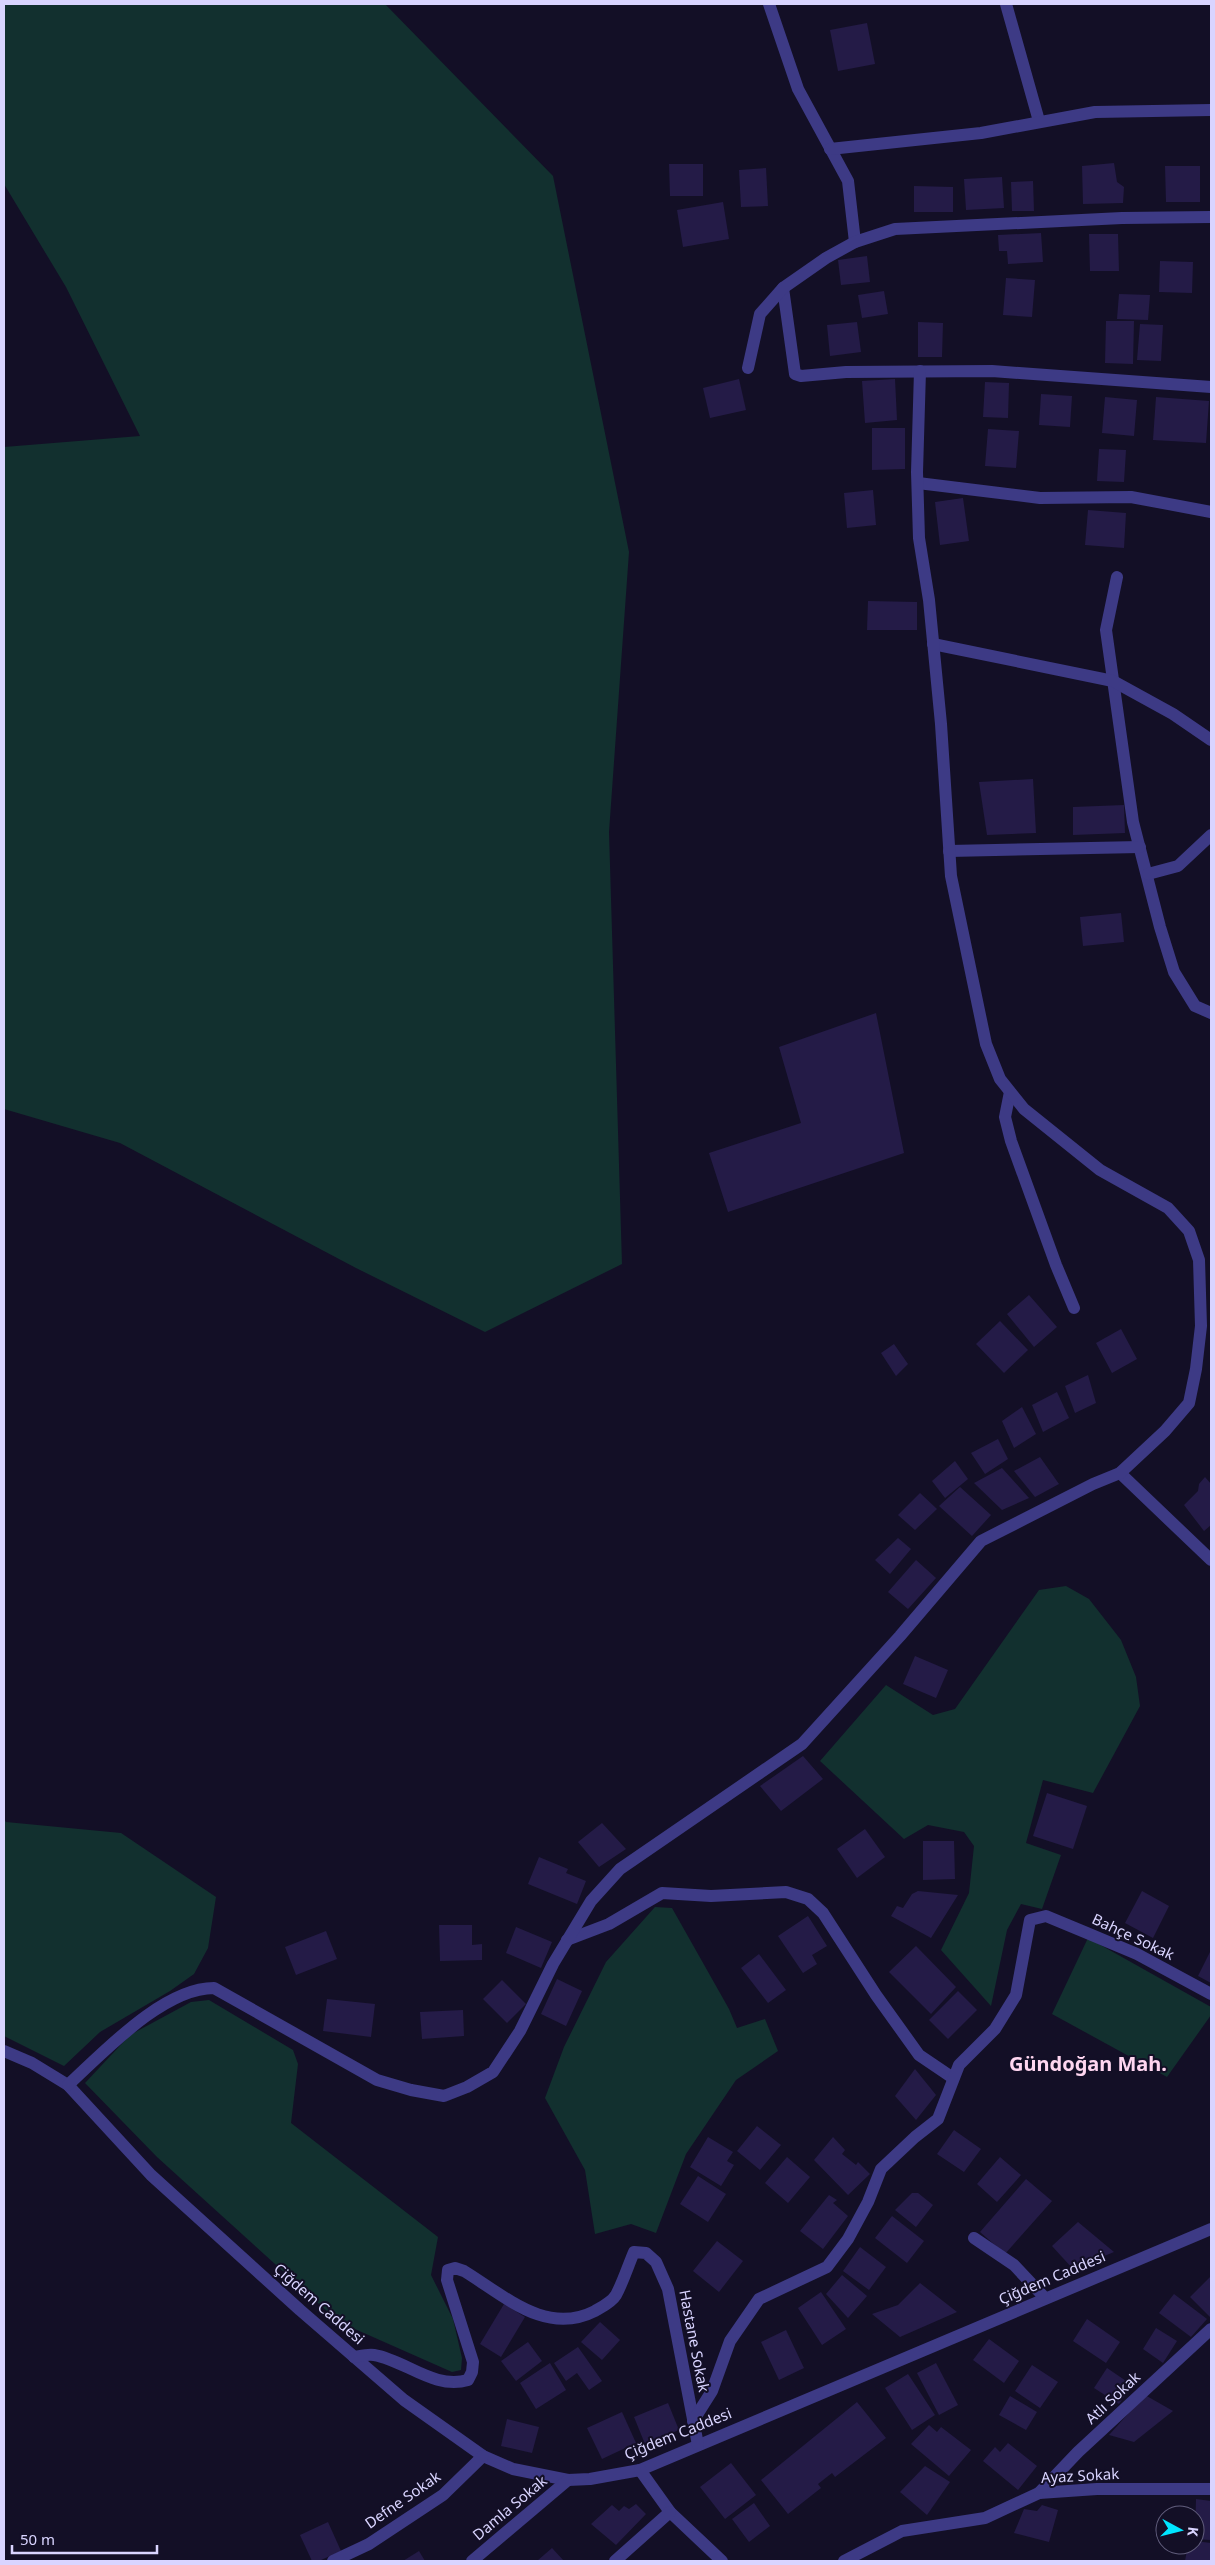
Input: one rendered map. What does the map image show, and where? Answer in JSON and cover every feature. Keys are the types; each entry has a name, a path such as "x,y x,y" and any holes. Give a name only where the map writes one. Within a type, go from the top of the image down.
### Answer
{"street":[{"path":"769,4 798,88 848,181 855,242"},
{"path":"1006,4 1039,121"},
{"path":"830,149 980,133 1095,112 1211,110"},
{"path":"748,368 760,314 783,288 826,258 855,242 895,228 1211,216"},
{"path":"783,288 795,374 820,376 846,372 992,371 1211,387"},
{"path":"68,2085 134,2025 184,1993 200,1988 214,1988 377,2080 444,2096 467,2087 493,2072 520,2031 567,1940 591,1901 620,1869 802,1744 900,1636 981,1541 1076,1492 1120,1472 1165,1431 1190,1404 1201,1326 1198,1260 1188,1231 1168,1208 1100,1170 1024,1109 1000,1079 986,1044 951,876 941,724 919,538 920,371"},
{"path":"918,483 1040,498 1131,497 1211,512"},
{"path":"1116,577 1106,630 1133,822 1148,874 1160,927 1174,972 1195,1006 1211,1013"},
{"path":"933,644 1113,681 1173,714 1211,740"},
{"path":"1148,874 1178,866 1211,835"},
{"path":"949,850 1140,847"},
{"path":"1010,1092 1005,1117 1010,1141 1074,1308"},
{"path":"1120,1472 1211,1560"},
{"path":"567,1940 609,1924 662,1893 711,1896 786,1892 808,1899 823,1913 876,1995 920,2055 953,2078 938,2119 915,2137 881,2169 868,2202 848,2239 827,2267 759,2299 730,2341 712,2391 693,2421"},
{"name":"Bahçe Sokak","path":"953,2078 959,2065 994,2030 1016,1995 1030,1920 1038,1916 1046,1916 1137,1954 1211,1994"},
{"name":"Çiğdem Caddesi","path":"4,2051 32,2063 68,2085 152,2175 404,2400 484,2456 513,2469 568,2480 590,2479 640,2470 1211,2229"},
{"path":"974,2238 1014,2265 1045,2298"},
{"name":"Hastane Sokak","path":"354,2357 372,2354 429,2377 459,2383 468,2380 472,2372 473,2362 447,2280 448,2270 455,2268 464,2271 533,2314 555,2320 579,2319 603,2307 616,2296 634,2252 639,2251 646,2253 656,2262 668,2289 698,2445"},
{"name":"Atlı Sokak","path":"1039,2493 1078,2452 1211,2330"},
{"name":"Defne Sokak","path":"333,2561 369,2544 443,2495 484,2456"},
{"path":"640,2470 670,2512 722,2561"},
{"name":"Damla Sokak","path":"472,2561 568,2480"},
{"name":"Ayaz Sokak","path":"844,2561 902,2531 985,2518 1039,2493 1097,2490 1211,2489"},
{"path":"615,2561 670,2512"}],"green space":[{"path":"4,4 385,4 553,176 629,552 609,832 622,1264 485,1332 356,1268 120,1143 4,1109 4,447 140,436 66,287 4,184"},
{"path":"1066,1586 1089,1599 1121,1640 1136,1677 1140,1706 1093,1793 1043,1780 1026,1843 1061,1855 1042,1909 1021,1904 1007,1930 991,2006 941,1950 969,1893 974,1846 964,1832 928,1825 904,1839 820,1761 886,1685 933,1715 955,1709 1039,1590"},
{"path":"4,1819 6,1822 121,1833 216,1897 208,1948 194,1974 170,1991 100,2032 64,2066 4,2036"},
{"path":"655,1907 672,1908 729,2009 737,2028 765,2019 778,2051 736,2080 686,2154 656,2233 631,2224 595,2234 585,2170 545,2098 564,2047 606,1962"},
{"path":"1088,1938 1211,2007 1211,2015 1167,2077 1052,2014"},
{"path":"209,2000 293,2050 298,2064 291,2123 438,2237 431,2275 453,2319 462,2358 461,2370 452,2372 339,2322 157,2157 85,2083 130,2035 191,2002"}],"building":[{"path":"867,23 875,64 838,71 830,30"},
{"path":"1114,163 1117,182 1124,187 1123,203 1083,204 1082,166"},
{"path":"669,164 703,164 703,196 670,196"},
{"path":"1165,166 1200,166 1200,202 1166,202"},
{"path":"766,168 768,206 741,207 739,170"},
{"path":"1002,177 1004,208 966,210 964,179"},
{"path":"1033,181 1034,211 1012,211 1011,182"},
{"path":"914,186 953,187 953,212 914,212"},
{"path":"723,202 729,239 683,247 677,210"},
{"path":"1041,233 1043,262 1008,264 1007,251 999,251 998,235"},
{"path":"1089,234 1118,234 1119,271 1090,271"},
{"path":"867,256 870,282 841,285 838,260"},
{"path":"1160,261 1193,262 1192,293 1159,292"},
{"path":"1006,278 1035,280 1032,317 1003,315"},
{"path":"884,291 888,314 862,318 858,295"},
{"path":"1119,294 1150,295 1148,320 1117,319"},
{"path":"1106,321 1134,321 1133,364 1105,363"},
{"path":"857,322 861,352 830,356 827,325"},
{"path":"918,322 943,323 942,357 918,357"},
{"path":"1140,324 1163,325 1161,361 1137,360"},
{"path":"739,379 746,410 710,418 703,388"},
{"path":"895,379 897,420 865,423 862,381"},
{"path":"985,382 1009,383 1008,418 983,417"},
{"path":"1041,394 1072,396 1070,427 1039,425"},
{"path":"1105,397 1137,400 1134,436 1102,433"},
{"path":"1156,397 1209,401 1206,443 1153,440"},
{"path":"872,428 905,428 905,469 872,470"},
{"path":"988,429 1019,431 1016,468 985,466"},
{"path":"1099,449 1126,450 1124,482 1097,481"},
{"path":"873,490 876,525 847,528 844,493"},
{"path":"963,498 969,541 940,545 935,502"},
{"path":"1088,510 1126,513 1124,548 1085,545"},
{"path":"868,601 917,602 917,630 867,630"},
{"path":"1033,779 1036,833 987,835 979,782"},
{"path":"1124,805 1125,833 1073,835 1073,807"},
{"path":"1121,913 1124,942 1083,946 1080,917"},
{"path":"876,1013 904,1153 728,1212 709,1153 801,1123 779,1047"},
{"path":"1029,1295 1057,1327 1034,1347 1007,1314"},
{"path":"1000,1321 1028,1350 1004,1373 976,1344"},
{"path":"1121,1329 1137,1359 1112,1373 1096,1343"},
{"path":"894,1344 908,1364 896,1376 881,1353"},
{"path":"1088,1375 1096,1403 1075,1413 1065,1386"},
{"path":"1057,1392 1069,1418 1043,1432 1032,1405"},
{"path":"1022,1407 1036,1434 1014,1448 1002,1421"},
{"path":"998,1439 1008,1459 985,1474 971,1453"},
{"path":"1040,1457 1059,1484 1035,1497 1014,1471"},
{"path":"955,1461 968,1479 945,1498 932,1481"},
{"path":"1002,1468 1029,1498 1002,1510 974,1483"},
{"path":"1205,1477 1211,1484 1211,1525 1204,1531 1184,1505 1198,1491 1199,1484"},
{"path":"960,1487 991,1515 972,1536 939,1506"},
{"path":"920,1493 937,1509 915,1530 898,1515"},
{"path":"898,1538 911,1549 890,1574 875,1560"},
{"path":"916,1560 936,1578 908,1609 888,1592"},
{"path":"915,1656 948,1670 936,1698 903,1684"},
{"path":"803,1756 823,1779 781,1811 760,1786"},
{"path":"1047,1793 1087,1806 1073,1849 1033,1836"},
{"path":"602,1823 626,1849 599,1867 578,1842"},
{"path":"865,1829 885,1857 857,1878 837,1849"},
{"path":"923,1841 954,1841 955,1879 923,1880"},
{"path":"539,1857 568,1869 566,1873 586,1881 577,1904 528,1884"},
{"path":"918,1891 958,1895 931,1938 891,1916 897,1906 903,1908 912,1894"},
{"path":"1142,1891 1169,1906 1153,1938 1125,1923"},
{"path":"808,1916 827,1946 812,1955 817,1964 803,1973 778,1936"},
{"path":"439,1925 472,1925 472,1945 482,1944 482,1960 440,1961"},
{"path":"516,1927 552,1942 541,1968 506,1953"},
{"path":"326,1931 337,1959 296,1975 285,1947"},
{"path":"916,1946 956,1987 931,2014 889,1972"},
{"path":"1211,1950 1211,1983 1198,1976"},
{"path":"759,1954 786,1990 768,2003 741,1968"},
{"path":"557,1979 582,1991 566,2026 541,2014"},
{"path":"502,1980 526,2004 507,2023 483,1999"},
{"path":"958,1991 977,2010 948,2039 929,2020"},
{"path":"327,1999 375,2004 371,2037 323,2031"},
{"path":"463,2010 464,2036 422,2039 420,2012"},
{"path":"915,2069 936,2095 916,2120 895,2096"},
{"path":"757,2126 781,2145 760,2170 737,2151"},
{"path":"954,2130 981,2149 964,2172 937,2154"},
{"path":"708,2137 733,2152 727,2161 734,2165 721,2186 690,2167"},
{"path":"833,2137 845,2150 842,2154 856,2165 858,2162 870,2174 848,2195 814,2160"},
{"path":"787,2157 810,2177 788,2203 765,2183"},
{"path":"1000,2157 1021,2175 997,2202 977,2184"},
{"path":"698,2176 726,2194 708,2222 680,2204"},
{"path":"1026,2179 1052,2201 1005,2254 980,2232"},
{"path":"912,2193 918,2193 933,2205 916,2227 895,2210"},
{"path":"829,2195 837,2200 833,2203 848,2216 823,2249 800,2231"},
{"path":"892,2216 924,2241 907,2263 875,2238"},
{"path":"1078,2222 1114,2252 1073,2269 1052,2246"},
{"path":"717,2241 743,2261 719,2292 693,2271"},
{"path":"860,2247 886,2267 869,2290 843,2271"},
{"path":"842,2275 867,2296 848,2318 826,2294"},
{"path":"1211,2276 1210,2306 1211,2318 1190,2297"},
{"path":"920,2283 957,2312 900,2337 872,2314 898,2305"},
{"path":"821,2292 846,2329 822,2345 798,2308"},
{"path":"1174,2294 1207,2319 1191,2337 1159,2313"},
{"path":"504,2304 525,2317 501,2357 480,2344"},
{"path":"1087,2319 1120,2342 1106,2363 1073,2341"},
{"path":"600,2322 620,2340 602,2360 581,2342"},
{"path":"1156,2328 1177,2341 1163,2363 1143,2349"},
{"path":"786,2330 804,2368 779,2380 761,2342"},
{"path":"989,2339 1019,2361 1004,2383 973,2360"},
{"path":"528,2342 542,2361 516,2381 501,2361"},
{"path":"578,2347 602,2381 589,2390 577,2373 566,2381 554,2363"},
{"path":"550,2363 566,2390 536,2409 520,2383"},
{"path":"936,2363 958,2405 939,2415 917,2373"},
{"path":"1032,2365 1058,2382 1040,2408 1015,2391"},
{"path":"1107,2368 1132,2385 1119,2404 1094,2388"},
{"path":"908,2374 935,2415 912,2430 885,2388"},
{"path":"1145,2395 1173,2411 1134,2442 1109,2435"},
{"path":"1010,2396 1037,2412 1026,2430 999,2415"},
{"path":"857,2402 886,2438 835,2477 832,2473 818,2484 821,2488 788,2514 761,2480"},
{"path":"668,2403 679,2430 645,2444 634,2417"},
{"path":"622,2412 636,2443 602,2459 587,2428"},
{"path":"507,2419 539,2427 532,2453 501,2446"},
{"path":"929,2425 937,2432 941,2427 971,2450 949,2476 911,2444"},
{"path":"1008,2443 1037,2466 1018,2490 983,2461 995,2447 1000,2452"},
{"path":"731,2463 756,2495 725,2519 700,2487"},
{"path":"925,2466 950,2482 927,2515 900,2492"},
{"path":"1196,2499 1211,2501 1211,2540 1205,2540 1205,2505 1196,2505"},
{"path":"754,2503 770,2526 749,2542 732,2519"},
{"path":"636,2504 646,2514 616,2545 591,2524 612,2505 619,2511 624,2506 629,2509"},
{"path":"1042,2505 1058,2510 1049,2542 1014,2533 1024,2509 1037,2511"},
{"path":"328,2522 341,2551 319,2561 312,2561 300,2535"},
{"path":"1205,2542 1211,2543 1211,2561 1185,2561 1186,2555 1205,2555"},
{"path":"552,2548 564,2561 537,2561"},
{"path":"419,2551 425,2561 403,2561"}],"district":[{"name":"Gündoğan Mah.","path":"1088,2064"}]}
